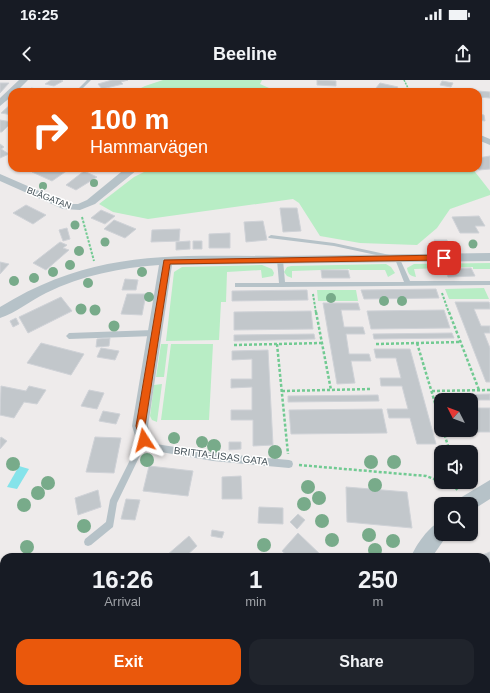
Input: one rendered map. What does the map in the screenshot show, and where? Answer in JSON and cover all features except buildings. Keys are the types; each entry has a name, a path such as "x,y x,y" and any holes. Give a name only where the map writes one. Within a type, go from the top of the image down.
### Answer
{"street":[{"path":"16,88 24,80"},
{"path":"0,103 8,95"},
{"name":"BLÅGATAN","path":"0,177 67,207 80,207 91,202 130,172"},
{"path":"0,313 33,294 72,278 120,265 166,262 490,257"},
{"path":"144,440 140,426 166,262"},
{"path":"477,497 490,489"},
{"path":"423,553 434,539"}],"lane":[{"path":"81,88 89,80"},
{"path":"271,237 308,240 364,250 397,258 408,284"},
{"path":"280,260 282,285"},
{"path":"237,285 490,283"},
{"path":"69,336 154,333"},
{"path":"88,542 110,524 113,504 119,489 144,440"},
{"name":"BRITTA-LISAS GATA","path":"144,440 155,447 206,456 289,464"}],"path":[{"path":"80,207 83,223 97,270"},
{"path":"438,283 479,390"},
{"path":"311,285 331,390"},
{"path":"376,344 461,342"},
{"path":"234,345 322,343"},
{"path":"417,343 434,398"},
{"path":"277,344 289,464 426,476 434,479"},
{"path":"282,391 372,390"},
{"path":"432,391 490,390"}],"green space":[{"path":"163,80 262,80 260,84 269,88 141,88"},
{"path":"144,172 475,172 490,191 490,195 450,209 437,228 417,245 360,243 320,236 299,203 293,199 148,219 113,212 99,204 134,177"},
{"path":"490,263 490,269 473,269 473,267 414,269 416,277 412,276 408,272 407,268 414,264"},
{"path":"386,264 391,267 395,273 388,277 385,270 349,269 292,271 292,278 287,276 284,272 287,267 291,266"},
{"path":"262,265 272,269 274,273 273,276 262,278 261,270 227,272 226,302 221,302 219,340 166,341 174,272 182,267"},
{"path":"484,288 489,299 449,299 445,289"},
{"path":"317,290 356,290 358,301 318,301"},
{"path":"161,344 168,344 164,377 156,377"},
{"path":"171,344 213,344 209,420 161,420"},
{"path":"162,384 157,422 152,420 150,416 154,385"}],"water":[{"path":"19,466 29,469 17,489 7,487"}],"route":[{"path":"144,440 140,426 166,262 444,258"}]}
